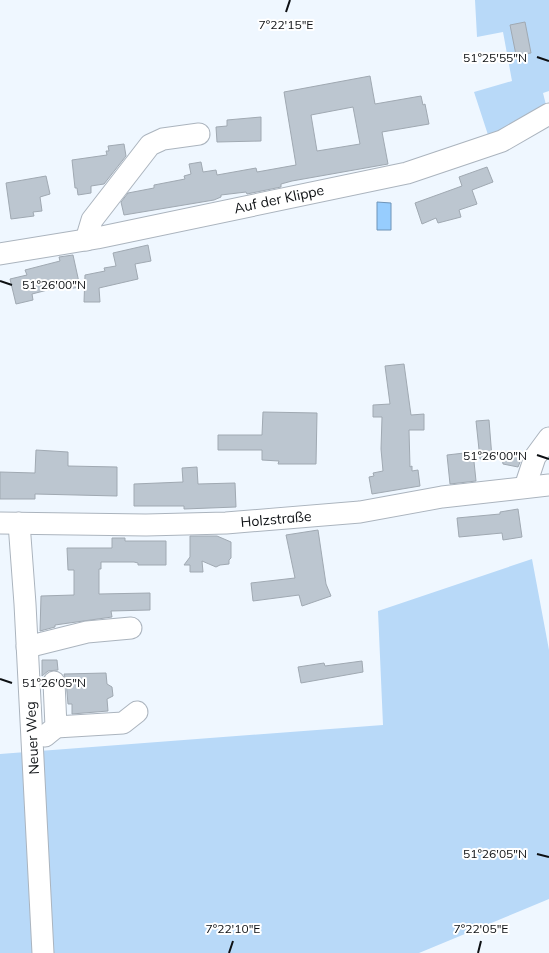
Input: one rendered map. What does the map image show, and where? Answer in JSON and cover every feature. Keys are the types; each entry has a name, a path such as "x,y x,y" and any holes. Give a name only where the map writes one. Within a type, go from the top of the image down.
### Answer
{"street":[{"name":"Auf der Klippe","path":"0,254 86,240 407,173 502,141 549,114"},
{"path":"86,240 92,220 150,145 163,139 199,134"},
{"path":"525,487 538,451 549,438"},
{"name":"Holzstraße","path":"10,523 146,526 226,523 360,512 442,497 549,485"},
{"name":"Neuer Weg","path":"10,523 27,647 43,953"},
{"path":"27,647 87,632 131,628"},
{"path":"54,682 56,728"},
{"path":"32,742 38,742 56,728 123,723 137,712"}],"shaded area":[{"path":"475,0 549,0 549,91 543,93 547,109 490,141 474,92 512,81 503,32 477,37"},
{"path":"377,202 391,203 391,230 377,230"},
{"path":"532,559 549,650 549,899 419,953 0,953 0,754 383,725 378,611"}],"building":[{"path":"525,22 531,53 516,55 510,25"},
{"path":"370,76 375,104 421,96 423,105 425,104 429,124 382,132 388,164 292,181 281,184 281,187 247,194 246,192 221,195 221,197 214,200 124,215 121,202 128,193 154,188 154,185 185,179 184,176 191,174 189,164 201,162 203,172 216,170 217,175 256,168 257,172 296,165 284,92","holes":["353,107 360,144 317,151 311,115"]},
{"path":"261,117 261,141 217,142 216,127 227,126 227,120"},
{"path":"124,144 126,156 104,184 91,186 91,193 78,195 77,188 75,188 72,160 107,155 106,151 109,151 108,146"},
{"path":"487,167 493,182 472,190 477,204 459,210 461,217 438,223 436,218 422,224 415,203 462,186 459,177"},
{"path":"46,176 50,194 40,197 42,211 33,212 34,216 11,219 6,183"},
{"path":"148,245 151,261 135,264 138,279 99,288 100,302 84,302 85,275 105,271 104,268 116,266 113,253"},
{"path":"73,255 80,287 68,289 67,285 32,294 33,300 16,304 10,279 27,275 25,270 60,261 59,257"},
{"path":"404,364 411,415 424,414 424,430 409,430 410,467 412,466 412,471 418,470 420,486 372,494 369,477 374,476 373,473 383,471 381,449 382,417 373,417 373,405 390,404 385,366"},
{"path":"263,412 317,413 316,464 278,464 279,461 262,460 262,450 218,450 218,435 262,435"},
{"path":"489,420 492,458 480,459 476,421"},
{"path":"36,450 68,452 68,466 117,467 117,496 35,494 35,499 0,499 0,472 35,473"},
{"path":"501,451 523,455 518,467 503,464"},
{"path":"473,452 476,481 450,484 447,455"},
{"path":"197,467 198,484 235,483 236,507 184,509 184,506 134,506 134,484 183,482 182,468"},
{"path":"518,509 522,537 503,540 502,533 459,537 457,518 500,514 500,512"},
{"path":"318,530 326,584 331,596 302,606 299,595 253,601 251,583 295,578 286,535"},
{"path":"190,536 217,536 231,542 229,564 216,567 202,561 203,572 190,572 190,565 184,565 190,557"},
{"path":"112,538 125,538 125,541 166,541 166,565 138,565 138,563 134,562 101,562 101,569 99,569 99,594 150,593 150,610 111,611 112,617 55,625 55,627 40,631 41,596 74,595 74,570 68,570 67,548 112,548"},
{"path":"42,660 57,660 58,670 48,671 42,676"},
{"path":"362,661 363,672 301,683 298,667 324,663 325,666"},
{"path":"106,673 107,684 112,687 113,696 107,699 108,711 72,714 72,704 68,704 64,674"}]}
